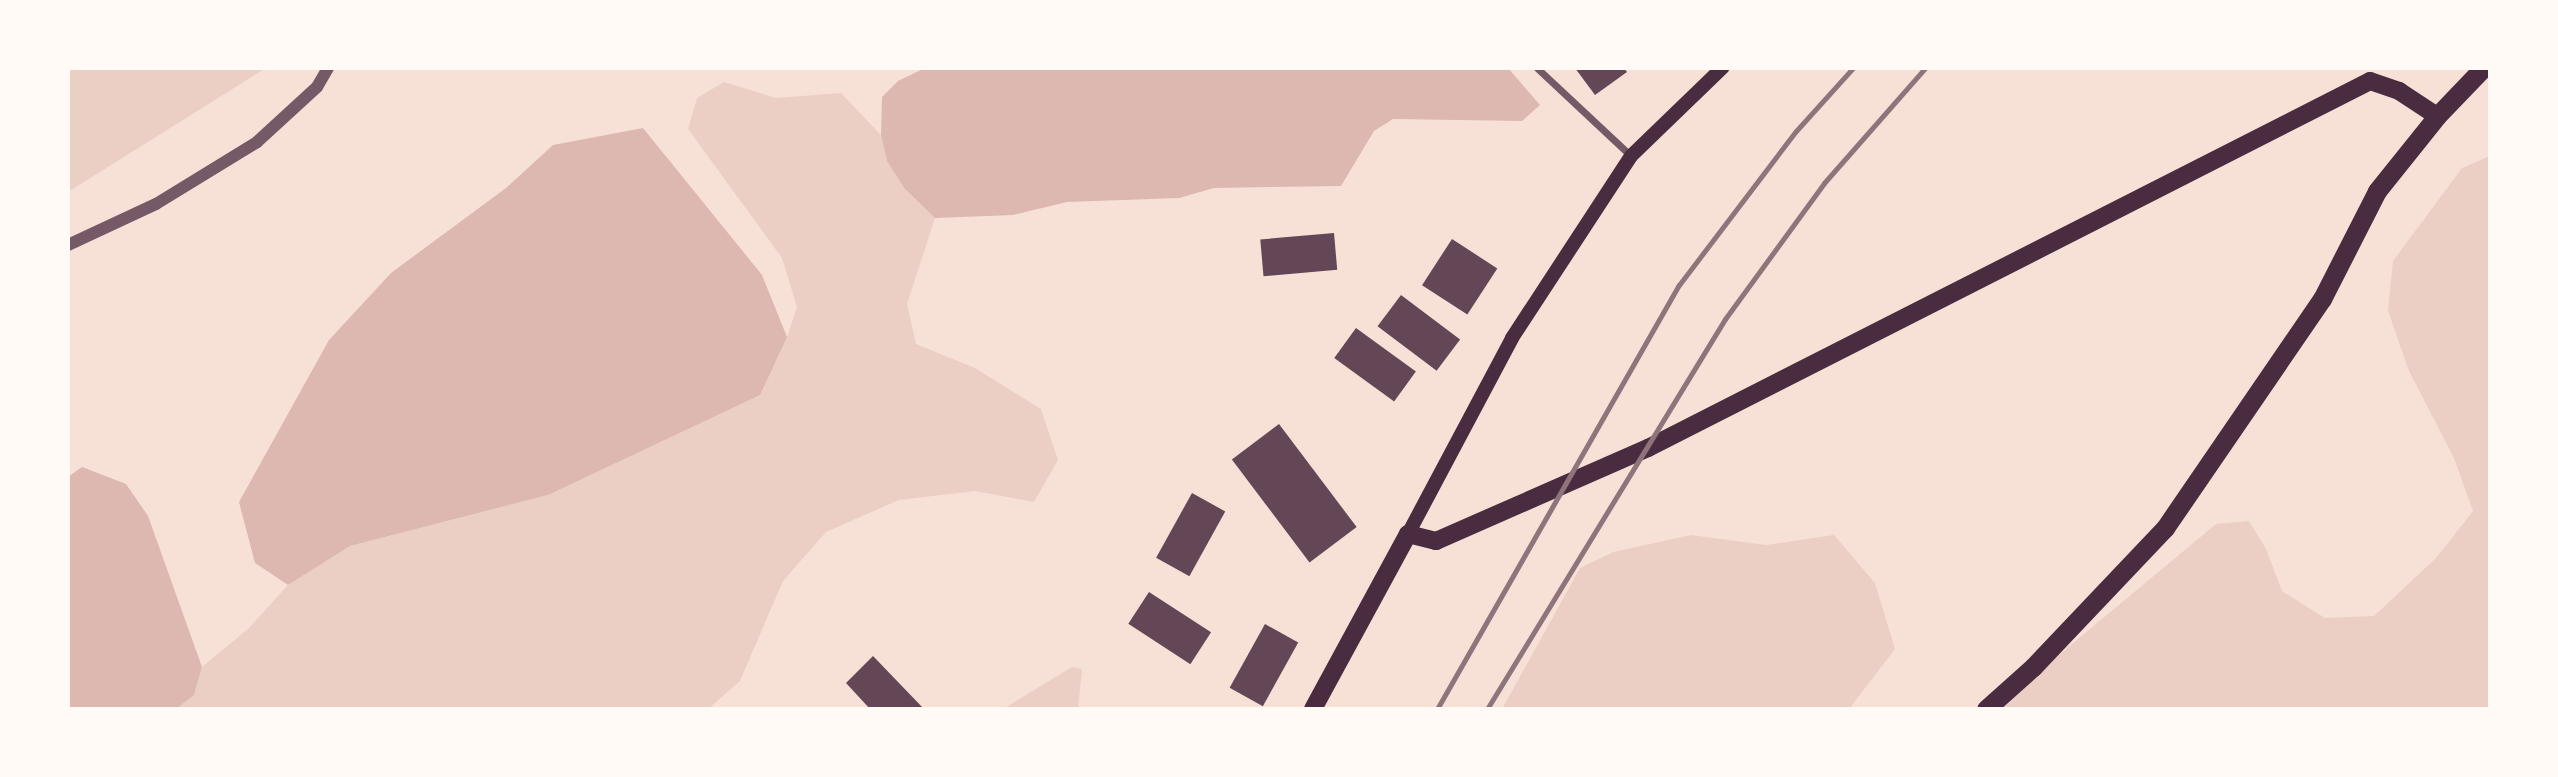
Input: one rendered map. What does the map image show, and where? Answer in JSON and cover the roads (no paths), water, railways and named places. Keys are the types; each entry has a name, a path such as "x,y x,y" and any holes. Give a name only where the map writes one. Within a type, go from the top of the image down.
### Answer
{"highway":[{"path":"1986,709 2033,667 2165,528 2322,299 2377,191 2437,116 2483,68"}],"main road":[{"path":"1313,709 1512,338 1631,156 1722,68"},
{"path":"1408,534 1436,541 1648,447 2372,74 2437,116"}],"street":[{"path":"68,245 156,204 257,142 317,87 328,68"},
{"path":"1537,68 1631,156"}],"railway":[{"path":"1437,709 1679,285 1796,131 1853,68"},
{"path":"1487,709 1725,319 1824,183 1925,68"}]}
